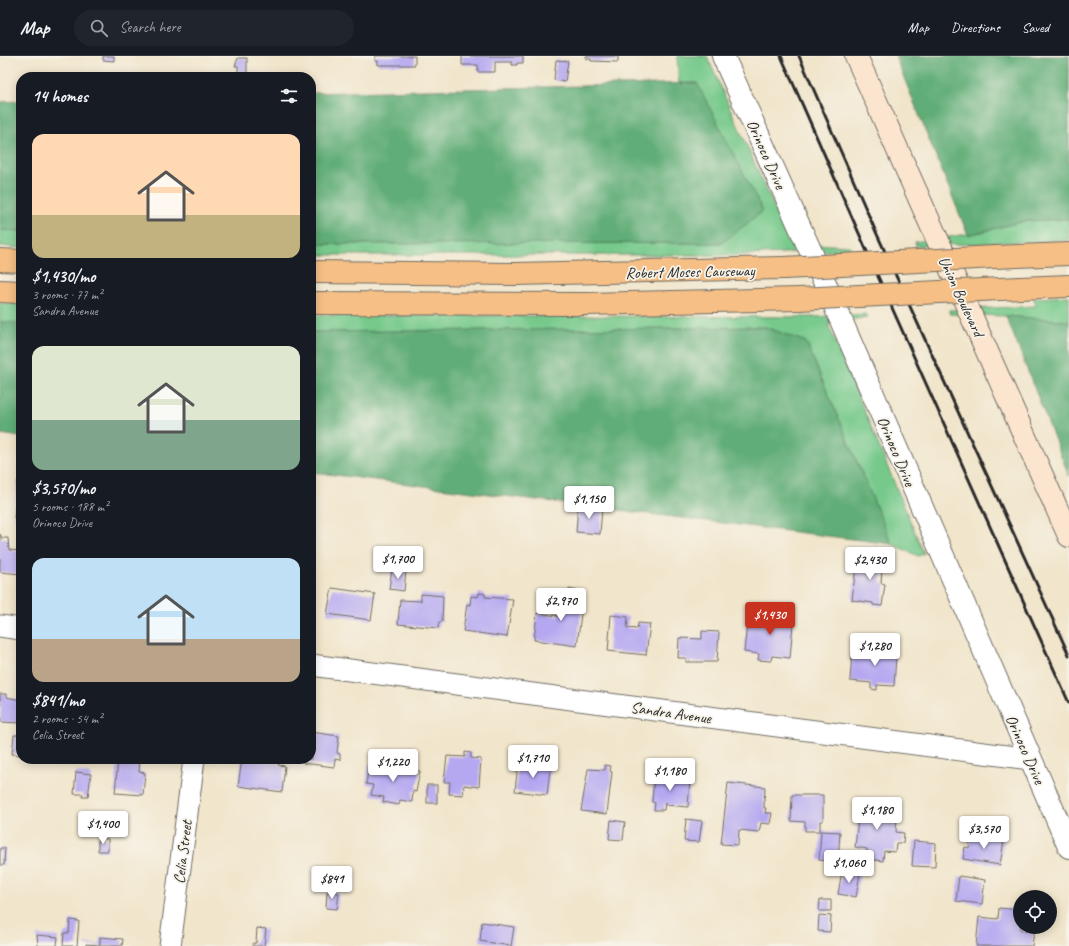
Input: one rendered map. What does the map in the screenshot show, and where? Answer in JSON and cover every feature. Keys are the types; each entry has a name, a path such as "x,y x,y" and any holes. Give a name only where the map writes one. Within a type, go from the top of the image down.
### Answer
{"highway":[{"name":"Robert Moses Causeway","path":"316,272 530,273 784,268 1069,254"},
{"path":"0,260 16,261"},
{"name":"Robert Moses Causeway","path":"316,303 586,304 799,299 1069,286"},
{"path":"0,291 16,292"}],"main road":[{"name":"Union Boulevard","path":"856,56 1069,536"}],"street":[{"name":"Orinoco Drive","path":"723,56 827,288 1030,760 1069,847"},
{"path":"0,626 16,628"},
{"name":"Sandra Avenue","path":"316,666 1030,760"},
{"name":"Celia Street","path":"170,946 193,764"}],"green space":[{"path":"677,56 707,56 790,243 851,246 851,250 740,255 316,255 316,244 722,243 697,83 679,83"},
{"path":"895,56 1069,56 1069,219 1024,221 968,235"},
{"path":"697,83 763,211 722,243 316,244 316,93"},
{"path":"16,101 16,231 0,230 0,102"},
{"path":"1069,219 1069,240 916,246 915,242 982,232 1024,221"},
{"path":"0,230 16,231 16,248 0,246"},
{"path":"1069,296 1069,321 1006,316 950,314 949,310 1036,306 1034,298"},
{"path":"0,303 16,304 16,323 0,322"},
{"path":"865,314 867,317 828,324 924,554 918,556 892,544 806,342 766,327 316,332 316,315 813,317"},
{"path":"1006,316 1069,321 1069,476"},
{"path":"0,322 16,323 16,436 0,434"},
{"path":"765,327 806,342 892,544 316,473 316,332"}],"building":[{"path":"103,56 114,56 114,61 103,60"},
{"path":"375,56 415,56 415,65 378,65 378,61 375,61"},
{"path":"462,56 523,56 523,63 512,65 512,62 495,62 495,72 478,72 478,65 462,65"},
{"path":"586,56 618,56 618,62 591,61 591,59 586,59"},
{"path":"238,58 247,58 247,72 238,72 238,66 235,66"},
{"path":"556,60 568,61 565,82 554,80"},
{"path":"16,500 16,518 14,518"},
{"path":"578,506 602,508 600,534 576,532"},
{"path":"0,534 2,538 8,538 9,550 16,551 16,574 0,572"},
{"path":"862,556 884,559 884,563 889,563 888,570 882,569 881,583 885,584 882,606 852,600 856,566 861,567"},
{"path":"392,569 406,571 404,591 389,589"},
{"path":"332,588 375,594 371,620 327,614"},
{"path":"569,589 579,591 578,597 583,598 577,646 534,640 537,613 558,616 561,595 568,596"},
{"path":"479,593 485,594 485,597 513,599 507,637 463,631 467,604 470,605 471,596 478,597"},
{"path":"421,594 443,596 442,622 439,622 438,628 398,624 400,600 421,601"},
{"path":"782,611 794,612 790,658 772,656 771,661 758,660 759,654 744,652 748,614 781,618"},
{"path":"611,615 628,617 627,628 637,629 638,623 650,624 646,655 608,651"},
{"path":"702,631 719,632 717,662 686,662 686,658 678,658 679,638 702,639"},
{"path":"889,640 893,641 892,647 895,647 894,656 896,656 894,686 877,685 877,690 871,689 871,683 850,681 852,652 878,654 879,645 888,646"},
{"path":"0,694 6,694 6,697 16,699 16,723 1,722"},
{"path":"316,733 339,736 337,753 340,754 340,760 335,759 334,767 311,764 316,764"},
{"path":"14,735 16,735 16,754 12,754"},
{"path":"465,752 471,753 471,758 481,759 479,787 464,785 463,795 449,794 450,782 444,782 447,756 465,757"},
{"path":"534,758 539,758 538,767 550,769 547,795 515,791 518,764 533,766"},
{"path":"118,764 140,764 139,772 145,773 143,795 115,793"},
{"path":"241,764 278,764 285,766 282,792 238,786"},
{"path":"369,764 420,771 416,792 413,791 412,802 400,800 399,805 383,802 384,797 371,795 373,785 366,784"},
{"path":"605,765 611,766 610,771 612,772 607,814 581,811 588,769 605,770"},
{"path":"76,772 91,774 88,797 82,797 83,794 74,794"},
{"path":"654,776 690,779 688,807 666,805 665,802 664,810 654,810 655,803 652,802"},
{"path":"728,783 765,787 765,813 772,813 770,824 761,823 759,832 739,830 738,845 721,844"},
{"path":"427,785 437,785 437,803 427,803"},
{"path":"792,795 823,795 823,821 820,821 820,831 805,831 805,822 791,821"},
{"path":"860,801 885,804 884,814 897,816 896,832 904,833 903,843 896,843 895,852 884,851 883,861 867,859 867,849 855,847"},
{"path":"686,819 702,821 699,842 684,841"},
{"path":"611,820 625,822 623,840 609,839"},
{"path":"821,831 840,832 838,862 819,860"},
{"path":"971,835 1004,840 1000,865 963,859 965,847 969,848"},
{"path":"98,838 108,839 108,851 98,851"},
{"path":"914,841 936,843 935,867 912,866"},
{"path":"0,848 5,848 4,865 0,865"},
{"path":"842,871 860,873 856,897 838,894"},
{"path":"959,876 985,880 982,904 956,901"},
{"path":"327,892 339,893 337,909 326,908"},
{"path":"820,900 831,900 831,911 819,911"},
{"path":"999,908 1013,909 1013,934 1034,934 1032,946 976,946 979,917 998,919"},
{"path":"819,915 831,916 830,932 818,931"},
{"path":"70,920 79,921 77,946 63,946 64,933 69,933"},
{"path":"482,922 514,927 511,946 480,941"},
{"path":"257,928 266,929 264,946 253,946 253,943 256,943"},
{"path":"37,935 58,937 57,946 38,946"},
{"path":"100,937 123,939 122,946 86,946 86,944 100,945"}],"railway":[{"path":"781,56 1069,703"},
{"path":"799,56 876,232 1069,655"}]}
